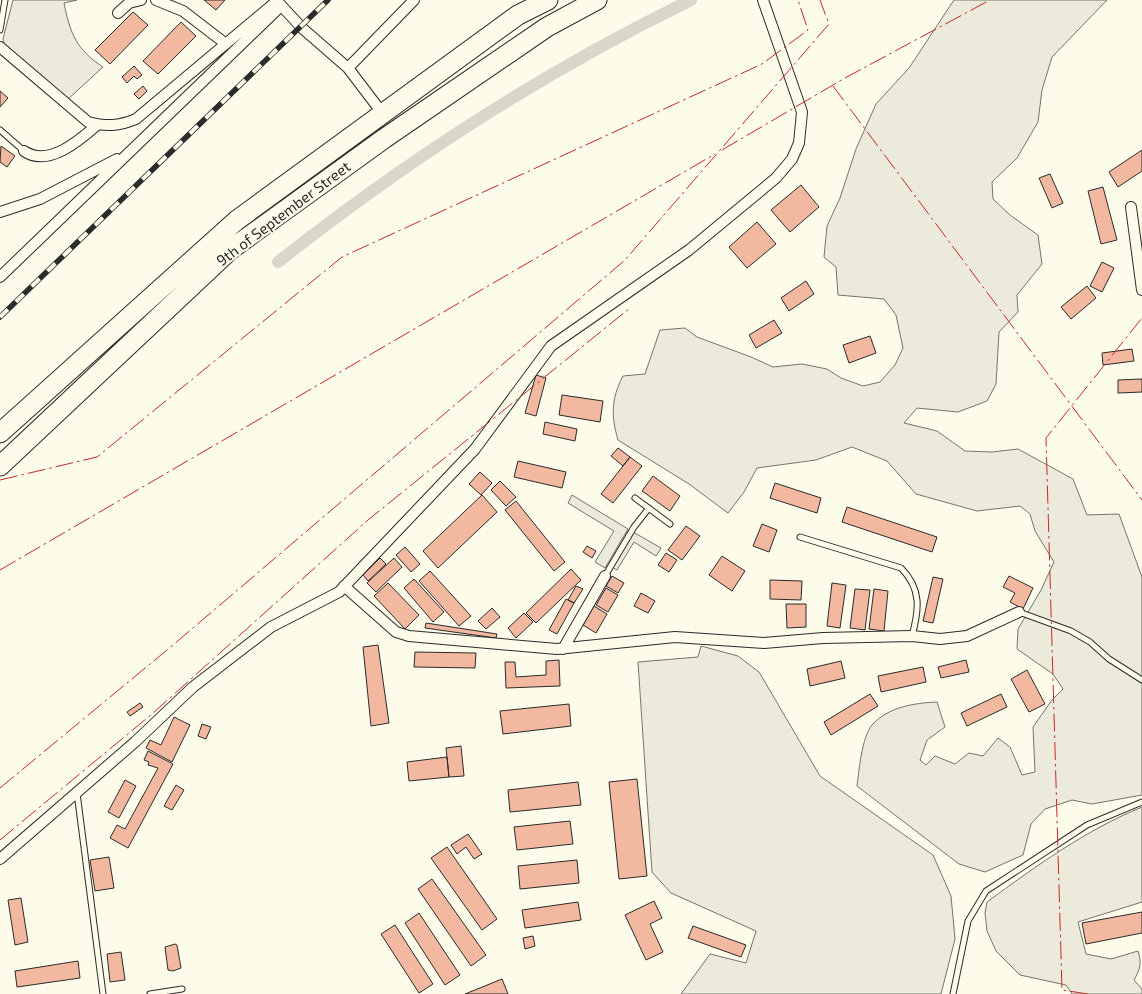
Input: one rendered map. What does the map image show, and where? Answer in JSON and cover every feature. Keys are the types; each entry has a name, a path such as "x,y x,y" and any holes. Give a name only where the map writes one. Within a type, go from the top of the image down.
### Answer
{"highway":[{"name":"9th of September Street","path":"0,433 237,220 518,15 548,0"},
{"name":"9th of September Street","path":"0,466 230,250 385,138 547,27 597,0"}],"street":[{"path":"118,13 129,4 141,0"},
{"path":"156,0 183,11 226,44"},
{"path":"348,68 414,0"},
{"path":"0,859 193,687 271,627 308,609 344,586 475,449 551,346 689,250 776,178 792,159 799,143 802,112 763,0"},
{"path":"0,47 88,122 105,127 121,125 136,119 278,2"},
{"path":"278,2 348,68 383,114"},
{"path":"0,277 127,154 278,2"},
{"path":"24,151 31,156 44,156 60,152 85,136 97,124"},
{"path":"0,212 40,199 127,154"},
{"path":"1131,208 1142,290"},
{"path":"563,649 604,576"},
{"path":"344,586 396,632 409,636 537,648 563,649 675,638 764,643 823,638 912,636 940,639 967,636 1019,612"}],"lane":[{"path":"0,30 5,0"},
{"path":"0,130 24,151"},
{"path":"635,498 670,524"},
{"path":"604,576 634,527 649,508"},
{"path":"800,537 901,568 911,578 919,604 912,636"},
{"path":"1019,612 1071,631 1090,642 1109,659 1142,680"},
{"path":"76,793 103,994"},
{"path":"953,994 968,921 986,890 1087,825 1142,802"},
{"path":"150,994 182,989"}],"shaded area":[{"path":"13,0 77,0 64,3 72,32 87,54 103,67 68,99 5,46 3,39"},
{"path":"954,0 1107,0 1052,57 1042,90 1038,122 1017,158 992,182 993,199 1010,215 1038,235 1042,264 1017,295 1018,312 999,332 996,384 987,401 958,412 917,408 904,423 937,431 965,451 992,452 1018,449 1073,479 1087,515 1119,514 1142,577 1142,795 1092,804 1072,800 1045,809 1031,824 1023,855 985,872 959,864 857,786 866,737 872,725 878,719 894,710 919,703 937,702 945,727 927,740 920,760 926,765 935,756 955,764 969,753 983,756 998,738 1010,747 1022,775 1035,772 1033,727 1052,700 1063,689 1053,674 1017,649 1018,629 1041,590 1054,562 1035,531 1030,514 1020,506 977,511 916,494 887,461 852,447 816,460 757,468 744,492 728,513 689,484 618,440 613,415 616,392 623,376 645,374 660,330 685,328 697,337 773,367 802,364 827,369 841,378 863,386 880,382 895,365 903,348 896,315 884,299 838,295 836,267 824,257 827,226 840,198 856,149 876,104 909,68"},
{"path":"572,495 628,529 605,568 595,562 614,531 568,503"},
{"path":"633,532 661,548 656,556 634,542 617,570 612,567"},
{"path":"701,646 738,656 759,672 820,776 933,855 951,896 955,939 941,994 681,994 710,954 746,963 756,931 671,893 652,872 638,662 698,657"},
{"path":"1142,807 1142,902 1078,922 1086,954 1111,959 1138,951 1140,966 1134,980 1142,989 1142,994 1072,994 1066,985 1020,975 996,951 987,931 985,913 987,902 1043,862 1081,838 1101,826"}],"building":[{"path":"204,0 225,0 216,10"},
{"path":"133,12 148,25 110,64 95,50"},
{"path":"181,22 196,36 158,74 143,61"},
{"path":"134,66 142,75 137,79 134,76 127,83 122,77"},
{"path":"143,86 147,91 139,99 134,94"},
{"path":"0,91 8,98 0,107"},
{"path":"1,146 15,156 7,167 0,162"},
{"path":"1142,150 1142,171 1118,187 1109,172"},
{"path":"1050,174 1063,203 1052,208 1039,178"},
{"path":"801,185 819,207 790,232 771,210"},
{"path":"1103,187 1117,240 1101,244 1088,191"},
{"path":"757,222 776,244 747,268 729,247"},
{"path":"1102,262 1114,268 1102,292 1090,286"},
{"path":"806,281 814,294 789,311 781,298"},
{"path":"1087,286 1096,298 1071,319 1061,307"},
{"path":"774,320 782,333 756,348 749,335"},
{"path":"870,336 876,353 849,363 843,345"},
{"path":"1132,349 1134,361 1103,365 1102,353"},
{"path":"536,375 546,378 536,416 525,413"},
{"path":"1142,379 1142,392 1118,393 1118,380"},
{"path":"562,395 603,401 600,422 559,415"},
{"path":"545,422 577,429 575,441 543,434"},
{"path":"618,448 630,457 623,466 611,456"},
{"path":"630,457 642,466 613,503 601,494"},
{"path":"518,461 566,472 562,488 514,477"},
{"path":"480,472 492,483 481,495 469,484"},
{"path":"653,476 680,496 670,511 642,491"},
{"path":"500,481 516,497 506,506 491,490"},
{"path":"775,483 821,498 817,513 770,498"},
{"path":"482,495 497,512 438,568 423,551"},
{"path":"516,501 565,562 554,571 505,510"},
{"path":"847,507 937,537 932,552 842,522"},
{"path":"762,524 777,530 769,552 753,546"},
{"path":"686,526 700,536 682,560 668,550"},
{"path":"587,546 596,551 592,558 583,552"},
{"path":"405,547 420,564 411,572 396,555"},
{"path":"666,553 677,560 669,572 658,565"},
{"path":"722,556 745,571 732,591 709,575"},
{"path":"380,558 386,564 368,581 363,575"},
{"path":"394,558 402,567 376,592 367,583"},
{"path":"571,569 581,580 536,623 526,613"},
{"path":"430,571 471,616 459,626 419,581"},
{"path":"612,576 624,583 618,593 606,586"},
{"path":"1009,576 1033,588 1023,609 1010,602 1015,593 1003,587"},
{"path":"933,577 943,579 933,623 923,621"},
{"path":"414,579 444,612 433,622 404,588"},
{"path":"770,580 802,581 801,600 770,599"},
{"path":"388,583 419,615 405,629 374,596"},
{"path":"832,583 846,585 840,628 827,626"},
{"path":"576,586 583,589 574,603 568,600"},
{"path":"606,588 618,595 608,612 596,605"},
{"path":"855,589 870,590 865,630 850,628"},
{"path":"874,589 888,591 884,631 869,629"},
{"path":"641,593 655,601 648,613 634,606"},
{"path":"566,599 574,603 557,634 549,630"},
{"path":"786,604 806,604 806,627 787,628"},
{"path":"594,606 607,614 596,633 583,625"},
{"path":"492,608 500,617 486,629 478,621"},
{"path":"524,613 533,622 516,638 508,628"},
{"path":"426,623 497,634 496,638 425,628"},
{"path":"378,645 389,723 371,726 363,647"},
{"path":"415,652 476,653 475,668 414,667"},
{"path":"559,660 560,686 506,688 505,662 515,662 516,677 546,675 546,661"},
{"path":"966,660 969,672 941,678 938,667"},
{"path":"841,661 845,678 810,686 807,669"},
{"path":"923,667 926,682 881,692 878,676"},
{"path":"1027,670 1045,704 1029,712 1011,679"},
{"path":"870,694 878,706 831,735 824,722"},
{"path":"1001,694 1007,707 967,726 961,713"},
{"path":"140,703 143,707 130,716 127,712"},
{"path":"569,704 571,726 503,734 500,711"},
{"path":"174,717 190,725 172,762 146,748 150,740 161,745"},
{"path":"202,724 211,727 206,739 198,736"},
{"path":"461,746 464,776 449,777 446,748"},
{"path":"148,751 173,764 128,848 110,838 117,825 125,829 158,768 148,765 149,762 144,760"},
{"path":"447,757 449,777 409,781 407,762"},
{"path":"637,779 647,876 619,879 609,782"},
{"path":"125,780 136,786 119,818 108,812"},
{"path":"578,782 581,805 510,812 508,790"},
{"path":"176,785 184,790 172,810 164,806"},
{"path":"570,821 573,844 517,850 514,827"},
{"path":"468,834 482,854 474,859 466,847 457,854 451,845"},
{"path":"447,847 497,919 482,930 431,858"},
{"path":"109,857 114,888 95,891 90,860"},
{"path":"577,860 579,883 520,889 518,866"},
{"path":"432,879 486,955 471,966 418,889"},
{"path":"21,898 28,942 15,945 8,900"},
{"path":"654,901 662,918 650,924 663,952 646,960 625,915"},
{"path":"578,902 581,920 525,928 522,910"},
{"path":"1142,912 1142,933 1086,944 1082,923"},
{"path":"419,913 460,975 445,985 405,923"},
{"path":"395,925 433,984 419,993 381,934"},
{"path":"693,926 746,945 741,957 688,938"},
{"path":"533,936 535,946 525,949 523,938"},
{"path":"177,945 181,968 173,971 168,970 165,947"},
{"path":"121,952 125,980 110,982 107,954"},
{"path":"78,961 80,978 17,987 15,971"},
{"path":"502,979 508,994 465,994"}],"waterway":[{"path":"278,262 376,188 477,120 582,57 691,0"}],"railway":[{"path":"0,317 328,0"}],"power":[{"path":"0,480 97,457 342,257 762,64 808,30 798,0"},
{"path":"0,788 173,645 625,260 829,24 820,0"},
{"path":"722,150 845,78 990,0"},
{"path":"833,86 1142,500"},
{"path":"0,570 715,154"},
{"path":"0,840 152,714 368,520 630,308"},
{"path":"1088,994 1062,990 1046,438 1142,318"}]}
